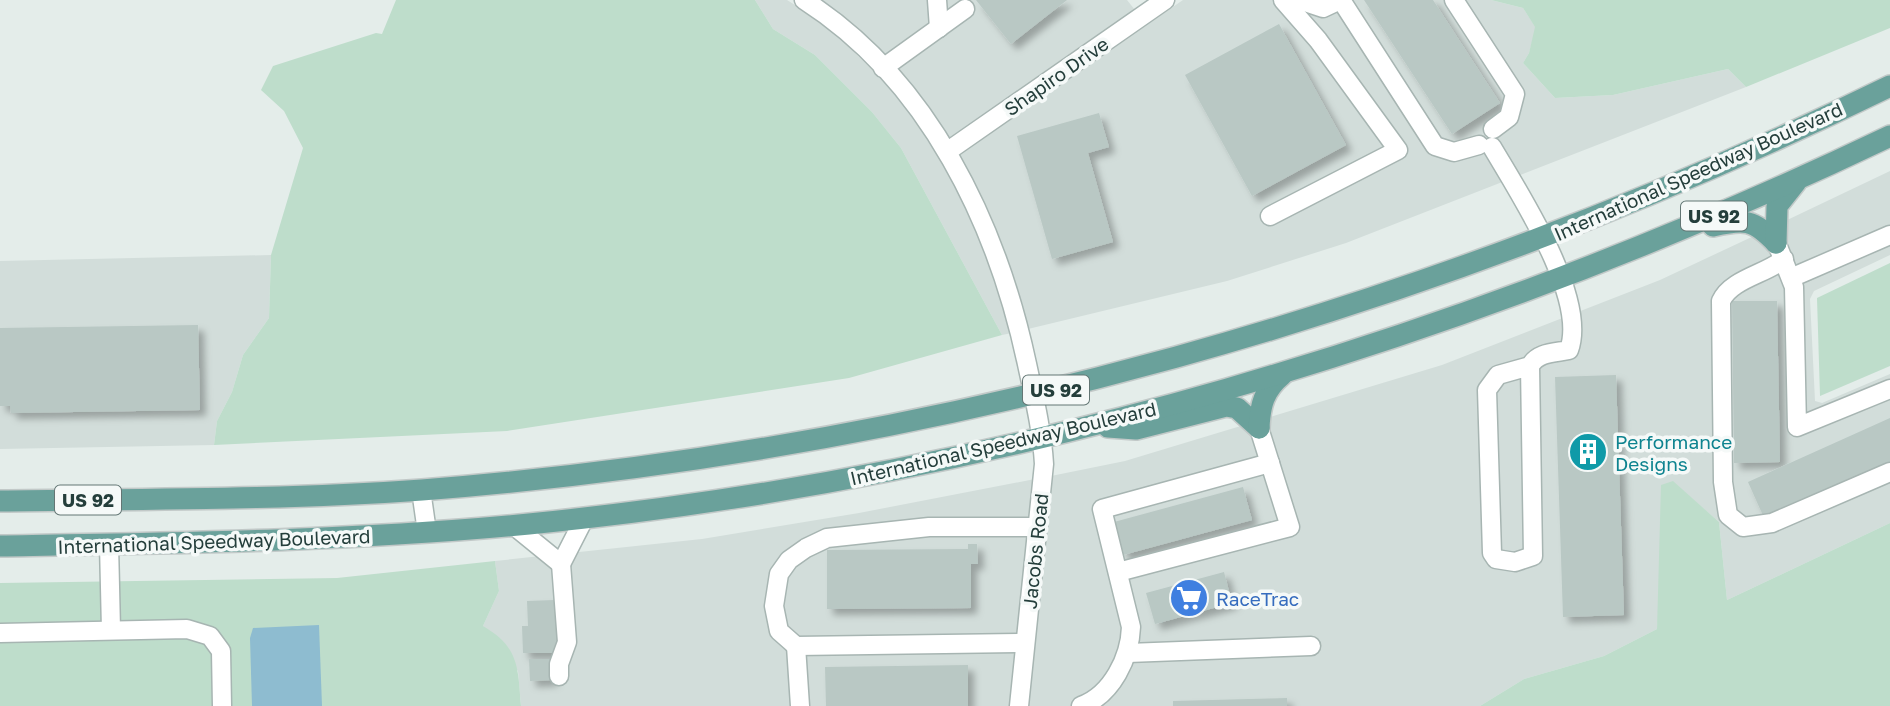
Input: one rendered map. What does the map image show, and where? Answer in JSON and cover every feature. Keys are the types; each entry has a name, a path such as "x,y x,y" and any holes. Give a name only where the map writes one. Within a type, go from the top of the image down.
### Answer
{"main road":[{"name":"International Speedway Boulevard","path":"0,501 237,498 421,490 632,467 751,450 923,420 1034,396 1293,324 1544,238 1750,153 1890,86"},
{"name":"International Speedway Boulevard","path":"0,546 315,540 513,525 818,483 1042,438 1285,373 1429,327 1561,279 1672,234 1890,136"},
{"path":"1780,251 1777,206 1797,180"},
{"path":"1672,234 1744,221 1762,228 1780,251"},
{"path":"1259,428 1260,405 1266,393 1285,373"},
{"path":"1091,425 1136,429 1226,406 1237,408 1259,428"}],"street":[{"name":"Jacobs Road","path":"804,0 831,18 883,68 948,151 983,219 1014,305 1042,438 1044,464 1019,706"},
{"path":"937,0 939,27"},
{"name":"Shapiro Drive","path":"948,151 1164,0"},
{"path":"1270,216 1398,150 1318,40 1283,0"},
{"path":"1299,0 1323,8 1341,0 1435,146 1454,152 1488,141 1509,117 1515,94 1454,0"},
{"path":"883,68 965,9"},
{"path":"1488,141 1544,238"},
{"path":"1793,277 1890,234"},
{"name":"International Speedway Boulevard","path":"1544,238 1561,279"},
{"path":"1780,251 1793,277 1797,427 1890,389"},
{"path":"1780,251 1773,268 1734,286 1721,301 1723,482 1728,515 1743,527 1772,523 1890,472"},
{"path":"1530,366 1498,375 1487,390 1492,553 1496,559 1516,562 1533,556 1530,366 1534,359 1544,354 1569,350 1573,338 1561,279"},
{"path":"1118,572 1290,527 1259,428"},
{"path":"1081,706 1108,686 1128,653 1131,627 1102,509 1270,463"},
{"path":"421,490 427,533"},
{"path":"559,676 559,664 567,642 561,564 585,517"},
{"path":"513,525 561,564"},
{"path":"1024,643 796,646 779,631 774,606 779,574 789,560 827,538 929,527 1038,527"},
{"path":"109,544 111,630"},
{"path":"0,633 187,629 209,636 221,651 222,706"},
{"path":"796,646 800,706"},
{"path":"1128,653 1311,646"}],"shaded area":[{"path":"755,0 787,0 827,25 887,85 942,156 976,223 1012,333 1002,335 901,148 872,112 815,55 773,29"},
{"path":"819,0 1127,0 1135,10 949,140 898,72 856,28"},
{"path":"1183,0 1491,0 1523,8 1536,28 1529,53 1523,63 1555,98 1613,95 1728,69 1746,87 1346,243 1227,281 1028,329 1022,302 990,215 958,154"},
{"path":"1890,171 1890,255 1814,291 1810,299 1815,401 1822,403 1890,374 1890,523 1727,600 1719,522 1673,482 1657,629 1604,656 1524,679 1480,706 1027,706 1051,476 1125,461 1244,425 1251,436 1256,436 1267,418 1442,365 1660,280 1756,235 1768,247 1769,252 1773,252 1787,243 1784,239 1783,222"},
{"path":"271,255 269,318 243,355 232,392 217,421 214,445 0,449 0,261"},
{"path":"1035,479 1011,706 521,706 518,671 483,626 499,591 495,561 702,539 859,513"}],"green space":[{"path":"396,0 755,0 773,29 815,55 872,112 901,148 1002,335 849,378 507,431 214,445 217,421 232,392 243,355 269,318 271,255 303,148 284,111 261,90 273,66 376,33 382,34"},
{"path":"1491,0 1890,0 1890,28 1746,87 1728,69 1613,95 1555,98 1523,63 1529,53 1535,27 1523,8"},
{"path":"1890,263 1890,366 1820,396 1817,298"},
{"path":"1673,481 1719,522 1727,600 1890,523 1890,706 1480,706 1524,679 1604,656 1657,629 1661,485"},
{"path":"495,561 499,591 483,626 510,650 517,669 521,706 0,706 0,583 337,578"}],"water":[{"path":"319,625 322,706 252,706 250,638 253,628"}],"building":[{"path":"976,0 1067,0 1011,44"},
{"path":"1364,0 1433,0 1500,103 1452,134"},
{"path":"1279,24 1346,145 1252,196 1185,75"},
{"path":"1099,113 1109,147 1088,153 1113,242 1052,259 1017,136"},
{"name":"Performance Designs","path":"1732,301 1777,301 1780,462 1734,463"},
{"path":"198,325 200,410 11,413 10,406 0,406 0,328"},
{"name":"Performance Designs","path":"1616,375 1624,615 1563,617 1555,377"},
{"path":"1890,418 1890,465 1765,520 1748,482"},
{"path":"1243,487 1252,520 1123,555 1114,522"},
{"path":"968,544 977,544 978,564 971,564 971,608 827,609 827,550 968,549"},
{"name":"RaceTrac","path":"1224,572 1232,603 1155,624 1146,593"},
{"path":"555,600 557,653 523,653 522,626 528,626 527,601"},
{"path":"529,659 551,659 552,680 530,681"},
{"path":"968,665 968,706 826,706 825,667"},
{"path":"1287,698 1287,706 1173,706 1173,701"}],"place":[{"name":"Performance Designs","path":"1588,452"},
{"name":"RaceTrac","path":"1189,598"}]}
